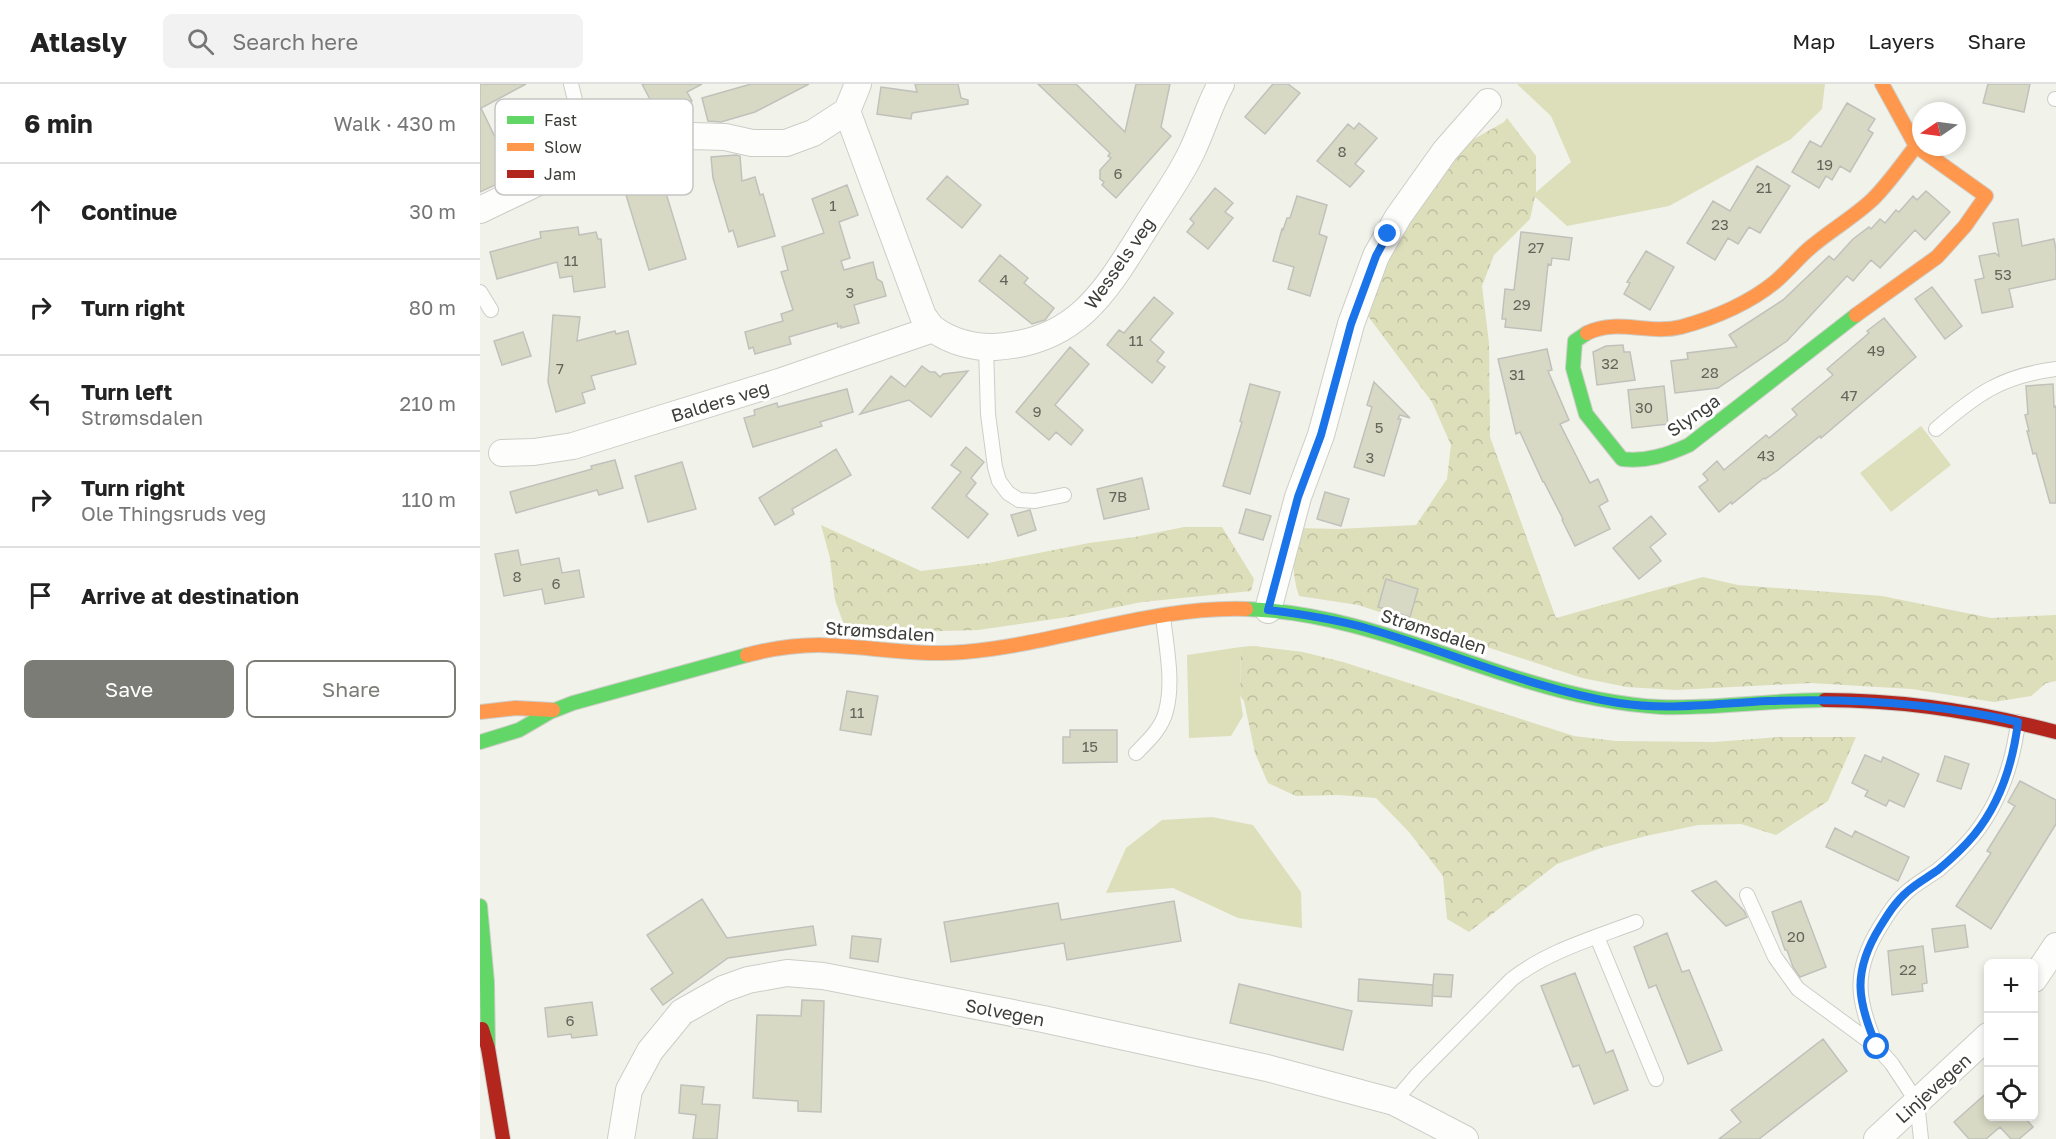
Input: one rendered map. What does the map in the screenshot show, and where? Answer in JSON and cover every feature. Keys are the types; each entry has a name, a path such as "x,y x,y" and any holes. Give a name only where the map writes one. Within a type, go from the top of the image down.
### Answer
{"main road":[{"name":"Slynga","path":"1882,84 1912,139"},
{"name":"Slynga","path":"1916,146 1986,196 1965,226 1937,256 1881,295 1689,445 1661,457 1638,462 1622,459 1586,414 1573,368 1575,341 1585,333 1607,326 1626,325 1660,330 1678,328 1741,304 1772,284 1808,250 1873,199 1916,146"},
{"name":"Strømsdalen","path":"480,742 519,729 554,710 726,660 782,648 824,644 901,653 975,651 1163,616 1214,609 1268,610 1313,616 1368,628 1532,682 1619,703 1671,708 1767,701 1857,700 1930,706 2018,722 2056,732"},
{"name":"Strømsdalen","path":"480,712 516,708 554,710"},
{"path":"480,906 487,982 488,1048"},
{"path":"480,1020 488,1048 503,1139"}],"street":[{"path":"693,136 725,137 752,143 786,143 813,133 847,111 858,84"},
{"name":"Wessels veg","path":"933,329 949,338 986,347 1013,346 1059,331 1086,312 1130,252 1182,168 1192,151 1221,84"},
{"path":"1268,610 1298,497 1321,435 1351,324 1376,256 1414,193 1445,151 1488,102"},
{"path":"847,111 915,297 923,316 933,329"},
{"path":"480,210 512,195"},
{"name":"Balders veg","path":"502,453 534,452 584,442 779,382 933,329"},
{"path":"2038,974 2054,955"},
{"name":"Solvegen","path":"621,1139 629,1090 650,1051 682,1012 723,988 748,980 787,974 823,976 1043,1019 1387,1095 1465,1139"},
{"name":"Linjevegen","path":"1877,1139 1984,1041"}],"lane":[{"path":"571,84 575,99"},
{"path":"480,292 491,310"},
{"path":"986,347 988,414 999,481 1008,493 1019,500 1035,501 1064,495"},
{"path":"1936,429 1970,400 2011,378 2031,372 2056,369"},
{"path":"1136,753 1150,739 1166,713 1169,676 1163,616"},
{"path":"1877,1047 1866,1022 1860,993 1860,975 1867,951 1875,934 1897,902 1946,862 1973,835 1989,813 2007,776 2018,722"},
{"path":"1747,895 1775,957 1798,989 1877,1047 1892,1064 1917,1102 1922,1139"},
{"path":"1387,1095 1417,1075 1512,979 1542,959 1636,922"},
{"path":"1597,937 1656,1079"}],"green space":[{"path":"1517,84 1825,84 1822,109 1791,139 1669,206 1567,226 1533,195 1571,162 1551,116"},
{"path":"1507,118 1536,156 1536,192 1530,219 1494,255 1482,286 1489,343 1490,437 1556,618 1703,577 1738,585 1882,596 1991,618 2056,615 2056,681 2046,683 2031,696 1994,702 1912,689 1811,683 1676,690 1627,687 1582,678 1358,605 1299,596 1294,562 1298,528 1338,529 1416,525 1447,479 1451,445 1432,402 1368,316 1373,268 1455,150 1504,122"},
{"path":"1921,426 1951,465 1891,512 1860,473"},
{"path":"821,525 921,571 988,563 1184,527 1222,527 1254,579 1251,591 1142,602 1068,617 978,630 911,632 844,625 835,600 830,558"},
{"path":"1254,646 1303,652 1343,662 1574,736 1616,741 1714,742 1781,737 1856,737 1828,801 1776,835 1741,824 1698,825 1601,848 1557,864 1469,932 1447,919 1443,876 1409,832 1376,798 1339,795 1296,796 1268,783 1255,753 1244,701 1240,696 1241,647"},
{"path":"1241,647 1240,696 1243,716 1231,736 1189,738 1187,655"},
{"path":"1212,817 1253,825 1301,892 1302,928 1238,918 1173,888 1106,893 1126,848 1162,820"}],"building":[{"path":"480,84 526,84 481,108 495,137 495,185 480,192"},
{"path":"642,84 702,84 687,92 691,99 650,99"},
{"path":"751,84 809,84 755,112 721,122 708,121 702,98"},
{"path":"915,84 958,84 961,98 968,100 968,104 912,113 911,119 877,114 881,87 917,92"},
{"path":"1038,84 1076,84 1125,132 1136,84 1170,84 1161,127 1171,136 1116,198 1102,185 1104,182 1100,179 1100,170 1111,158 1108,156 1110,153"},
{"path":"1273,84 1288,84 1300,93 1265,134 1245,117"},
{"path":"1988,84 2030,84 2024,112 1983,103"},
{"path":"1847,103 1875,119 1868,130 1873,133 1850,172 1840,166 1832,180 1826,176 1819,188 1792,172 1810,141 1821,147"},
{"path":"1359,123 1377,138 1355,164 1364,171 1350,187 1317,161 1348,124 1354,129"},
{"path":"740,156 742,181 755,177 760,195 763,194 775,236 738,247 733,230 729,232 713,178 711,157"},
{"path":"1757,166 1790,186 1760,233 1749,227 1738,244 1728,238 1715,260 1687,243 1713,201 1730,211"},
{"path":"947,176 981,205 962,228 927,199"},
{"path":"847,185 858,215 839,222 850,258 841,261 844,270 873,262 877,279 882,282 886,296 854,305 859,323 841,328 837,323 789,337 791,344 755,354 753,347 749,349 745,332 783,321 781,314 793,310 781,272 788,270 782,247 824,233 812,199"},
{"path":"1215,188 1233,203 1225,212 1233,218 1208,249 1187,232 1194,223 1190,219"},
{"path":"1926,191 1950,212 1925,240 1915,230 1880,268 1871,260 1853,281 1847,276 1787,341 1718,388 1675,393 1671,361 1688,359 1687,353 1737,347 1729,335 1783,300 1829,256 1834,260 1853,239 1869,227 1871,229 1880,219 1885,223 1913,196 1917,200"},
{"path":"626,195 667,195 686,259 649,270"},
{"path":"1297,196 1327,205 1319,234 1327,237 1310,296 1288,289 1294,267 1273,261 1282,229 1287,218 1290,218"},
{"path":"2018,219 2022,246 2054,239 2056,279 2009,289 2013,307 1982,313 1975,280 1984,278 1979,256 1995,253 1999,256 1993,223"},
{"path":"578,227 579,235 596,232 598,239 601,239 605,287 574,292 572,276 560,278 557,262 497,279 490,252 541,238 540,232"},
{"path":"1521,232 1572,238 1569,260 1552,258 1551,265 1548,264 1541,331 1505,327 1506,319 1502,319 1505,289 1514,290"},
{"path":"1646,251 1674,267 1650,310 1624,294 1630,283 1627,282"},
{"path":"1000,255 1028,278 1024,283 1054,308 1045,320 1032,324 979,281"},
{"path":"1932,287 1962,326 1945,339 1915,299"},
{"path":"1154,297 1173,313 1150,340 1164,352 1157,361 1165,367 1152,383 1107,345 1119,330 1124,333"},
{"path":"553,315 580,317 577,341 615,331 616,334 628,331 636,364 591,376 595,389 582,393 585,403 556,412 548,382"},
{"path":"1884,318 1916,357 1821,438 1820,436 1778,470 1719,512 1699,487 1708,480 1703,474 1717,461 1724,470 1766,435 1769,438 1797,415 1792,409 1833,375 1827,369"},
{"path":"523,332 531,356 502,365 494,341"},
{"path":"1623,345 1624,352 1630,352 1635,380 1597,385 1593,352 1606,346"},
{"path":"1070,347 1089,364 1055,405 1083,430 1071,445 1056,432 1049,440 1016,412"},
{"path":"1547,349 1552,370 1548,371 1569,420 1560,424 1590,483 1598,479 1608,501 1599,506 1610,529 1575,546 1520,432 1516,434 1498,359"},
{"path":"922,366 940,377 943,374 968,371 931,417 909,400 860,414 891,376 905,387"},
{"path":"1374,382 1410,418 1400,415 1398,419 1401,419 1384,476 1354,467 1372,407 1367,405"},
{"path":"1250,384 1280,392 1250,494 1223,486 1242,422 1240,421"},
{"path":"2053,384 2054,407 2056,406 2056,503 2050,503 2036,453 2033,454 2025,415 2028,414 2026,386"},
{"path":"1664,386 1668,424 1632,428 1628,390"},
{"path":"847,389 853,412 820,422 822,426 753,447 744,418 755,415 754,410 777,403 778,407"},
{"path":"966,447 984,462 971,478 976,483 966,496 988,514 968,538 932,508 961,472 951,465"},
{"path":"836,449 851,475 792,509 794,514 775,525 759,498"},
{"path":"615,460 623,488 599,495 597,490 516,513 510,492 592,469 591,466"},
{"path":"682,462 696,509 648,522 635,476"},
{"path":"1142,478 1149,509 1104,519 1097,489"},
{"path":"1325,492 1349,499 1341,526 1317,519"},
{"path":"1246,509 1271,516 1263,540 1239,533"},
{"path":"1030,510 1036,530 1018,536 1011,515"},
{"path":"1651,516 1666,534 1650,547 1661,561 1639,579 1613,548"},
{"path":"518,550 521,565 559,558 562,573 579,570 584,597 545,604 542,589 504,596 495,554"},
{"path":"1386,579 1418,589 1410,617 1378,607"},
{"path":"847,691 878,696 871,735 840,730"},
{"path":"1070,730 1117,730 1117,762 1063,763 1063,737 1070,737"},
{"path":"1865,755 1881,762 1883,757 1919,774 1904,807 1889,800 1886,806 1865,796 1868,791 1852,783"},
{"path":"1945,756 1969,764 1961,789 1937,781"},
{"path":"2020,781 2056,800 2056,824 1991,929 1956,906 1991,853 1987,851 2015,806 2008,802"},
{"path":"1835,828 1852,837 1855,831 1909,857 1898,881 1826,847"},
{"path":"1716,881 1747,917 1726,926 1692,891"},
{"path":"702,899 727,938 813,926 816,945 728,958 663,1005 651,989 673,973 647,935"},
{"path":"1174,901 1181,941 1067,960 1064,943 951,962 944,922 1058,903 1061,920"},
{"path":"1801,901 1826,967 1800,977 1785,950 1772,912"},
{"path":"1965,925 1968,947 1935,952 1932,929"},
{"path":"1667,933 1682,972 1689,970 1722,1050 1688,1064 1656,985 1649,988 1634,947"},
{"path":"852,936 881,939 878,962 850,958"},
{"path":"1923,946 1927,983 1922,984 1923,991 1892,995 1888,951"},
{"path":"1575,973 1606,1053 1613,1050 1628,1090 1594,1104 1579,1065 1573,1067 1541,986"},
{"path":"1434,974 1453,975 1451,997 1432,996"},
{"path":"1359,979 1433,985 1432,1006 1358,1001"},
{"path":"1239,984 1352,1011 1343,1050 1230,1023"},
{"path":"802,1000 824,1001 821,1112 798,1111 798,1101 753,1098 757,1015 801,1016"},
{"path":"592,1002 597,1035 572,1038 571,1034 548,1037 545,1008"},
{"path":"1823,1039 1847,1071 1759,1139 1719,1139 1741,1122 1731,1110"},
{"path":"681,1085 704,1087 702,1104 720,1105 717,1139 693,1139 696,1115 679,1113"},
{"path":"1984,1095 1984,1121 2028,1121 2033,1127 2019,1139 2011,1139 2000,1127 1986,1139 1969,1139 1954,1122"}],"traffic: fast":[{"path":"1587,333 1575,341 1573,368 1586,414 1622,459 1648,459 1689,445 1856,315"},
{"path":"1246,609 1292,613 1337,622 1380,633 1554,689 1614,702 1653,707 1681,707 1825,700"},
{"path":"480,742 519,730 550,712 573,703 747,655"},
{"path":"480,906 487,982 488,1048"}],"traffic: slow":[{"path":"1856,315 1937,257 1965,226 1986,196 1916,146 1882,84"},
{"path":"1587,333 1610,327 1657,329 1681,327 1706,319 1754,297 1775,282 1811,247 1873,199 1912,151"},
{"path":"747,655 782,648 819,645 927,653 964,652 999,648 1175,613 1246,609"},
{"path":"480,712 516,708 553,710"}],"traffic: jam":[{"path":"1825,700 1884,702 1942,708 2056,732"},
{"path":"482,1029 488,1048 503,1139"}],"route":[{"path":"1388,234 1376,256 1351,324 1321,435 1298,497 1268,610 1313,616 1368,628 1532,682 1619,703 1671,708 1767,701 1857,700 1930,706 2018,722 2007,776 1989,813 1973,835 1938,869 1897,902 1875,934 1867,951 1860,975 1861,1006 1877,1047"}]}
